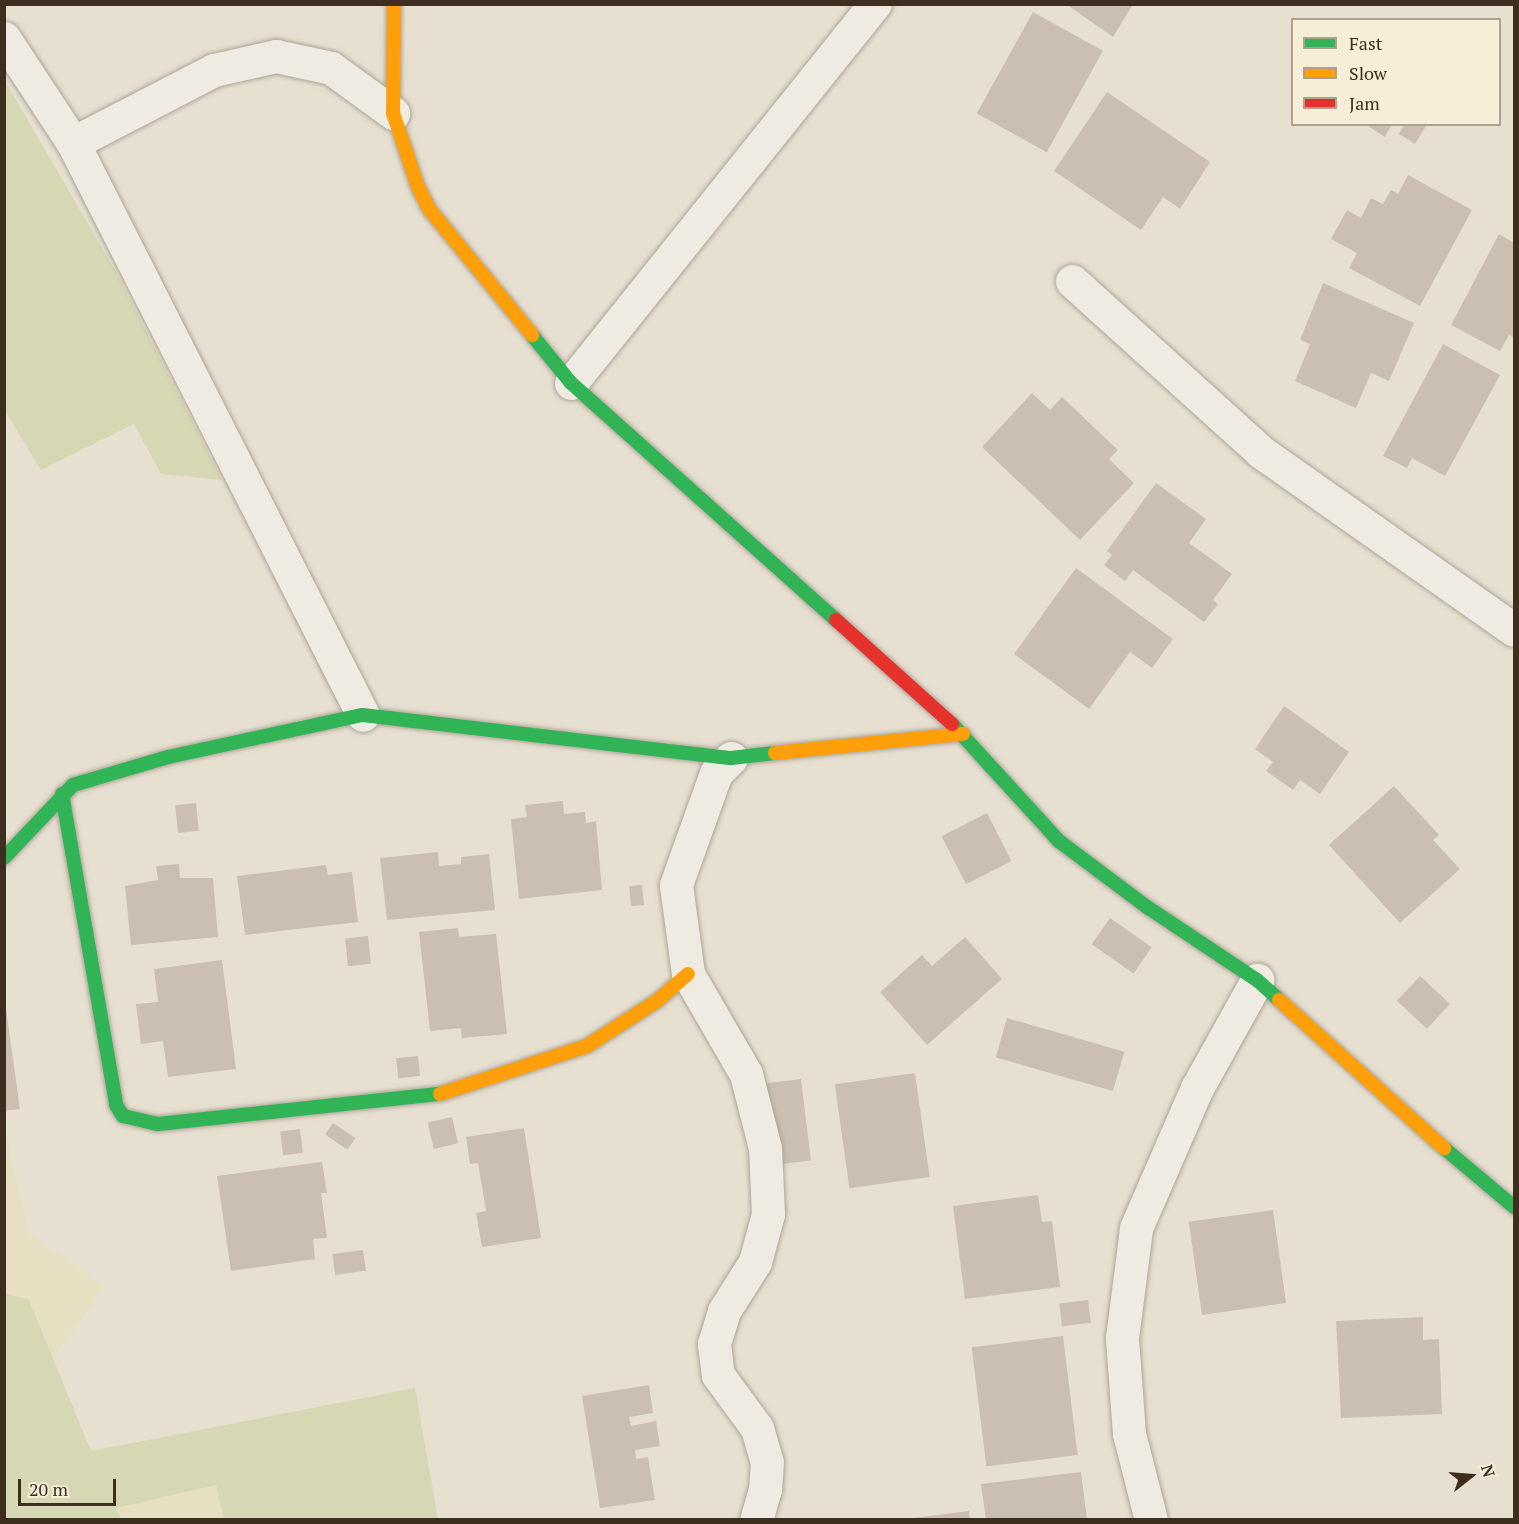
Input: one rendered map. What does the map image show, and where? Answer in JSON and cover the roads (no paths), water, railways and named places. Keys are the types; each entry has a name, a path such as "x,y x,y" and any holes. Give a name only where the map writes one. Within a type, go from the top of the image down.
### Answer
{"street":[{"path":"394,4 393,113 418,188 429,209 571,383 963,734 1059,841 1147,907 1257,980 1502,1200 1515,1206"},
{"path":"571,383 875,4"},
{"path":"4,38 73,143 363,715"},
{"path":"73,143 214,70 276,56 331,68 393,113"},
{"path":"1072,281 1262,452 1515,630"},
{"path":"4,858 24,841 73,785 168,757 363,715 731,758 963,734"},
{"path":"731,758 716,773 676,885 688,974 746,1074 765,1148 768,1214 755,1262 724,1311 714,1344 718,1375 757,1428 767,1462 765,1489 756,1520"},
{"path":"62,795 116,1105 123,1116 133,1120 158,1124 436,1095 586,1046 657,1001 688,974"},
{"path":"1151,1520 1129,1434 1122,1338 1136,1228 1197,1088 1257,980"}]}
